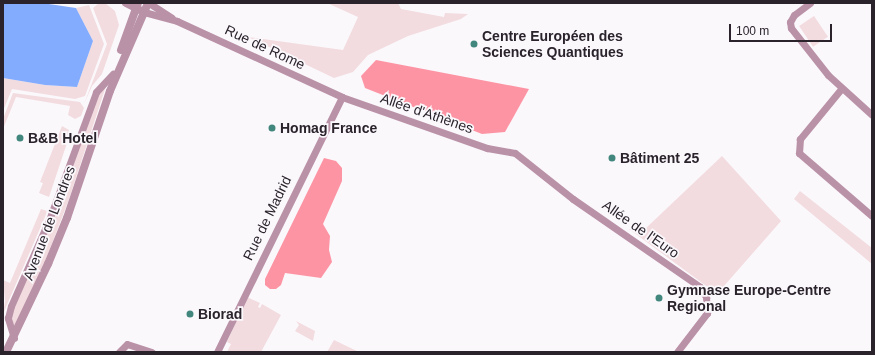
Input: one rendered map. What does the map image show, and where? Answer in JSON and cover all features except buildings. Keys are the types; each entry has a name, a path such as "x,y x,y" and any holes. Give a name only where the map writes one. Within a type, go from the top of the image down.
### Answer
{"street":[{"path":"126,3 136,5 144,12"},
{"name":"Avenue de Londres","path":"6,352 14,338 67,218 110,91 149,3"},
{"name":"Rue de Rome","path":"149,3 177,21 342,97"},
{"path":"810,3 794,16 790,22 791,28 841,89 872,115"},
{"name":"Avenue de Londres","path":"110,91 112,74 136,5"},
{"name":"Rue de Rome","path":"144,12 177,21"},
{"name":"Avenue de Londres","path":"14,338 8,318 11,306 49,220 96,92 112,74"},
{"path":"841,89 800,139 799,154 872,216"},
{"name":"Allée d'Athènes","path":"342,97 487,148 504,150"},
{"name":"Rue de Madrid","path":"217,352 342,97"},
{"name":"Allée de l'Euro","path":"504,150 521,158 573,199 700,287 706,297 707,313 677,352"},
{"path":"119,352 127,344 152,352"}],"shaded area":[{"path":"99,3 105,3 115,11 119,25 102,74 92,86 84,104 107,44 93,8"},
{"path":"327,3 398,3 401,9 444,17 445,13 468,14 461,19 408,36 368,55 353,72 334,78 248,37 343,50 358,17"},
{"path":"89,5 104,44 85,96 75,99 12,89 3,111 3,78 45,85 77,87 93,41 76,8"},
{"path":"814,16 828,37 813,47 799,26"},
{"path":"376,60 529,89 505,132 482,134 365,88 361,76"},
{"path":"108,80 68,202 43,267 14,329 11,311 97,94"},
{"path":"13,93 80,102 84,108 81,116 75,119 68,115 70,106 16,97 3,129 3,119"},
{"path":"62,126 69,130 69,137 49,197 39,193 43,183 40,182"},
{"path":"722,156 781,221 717,294 629,229 645,229"},
{"path":"324,158 336,161 342,168 342,181 323,224 330,236 329,250 332,262 321,278 285,273 281,285 276,289 270,289 265,285 265,279"},
{"path":"800,191 872,248 872,264 794,199"},
{"path":"41,209 47,211 45,217 3,314 5,301 3,280 10,283"},
{"path":"247,297 260,303 258,307 260,308 262,304 281,315 261,352 227,352 231,344 227,342"},
{"path":"296,321 315,331 313,341 295,331 299,325"},
{"path":"334,340 359,352 327,352"}],"water":[{"path":"3,3 42,3 76,8 93,41 77,87 45,85 3,78"}],"place":[{"name":"Centre Européen des Sciences Quantiques","path":"474,44"},
{"name":"Homag France","path":"272,128"},
{"name":"B&B Hotel","path":"20,138"},
{"name":"Bâtiment 25","path":"612,158"},
{"name":"Gymnase Europe-Centre Regional","path":"659,298"},
{"name":"Biorad","path":"190,314"}]}
